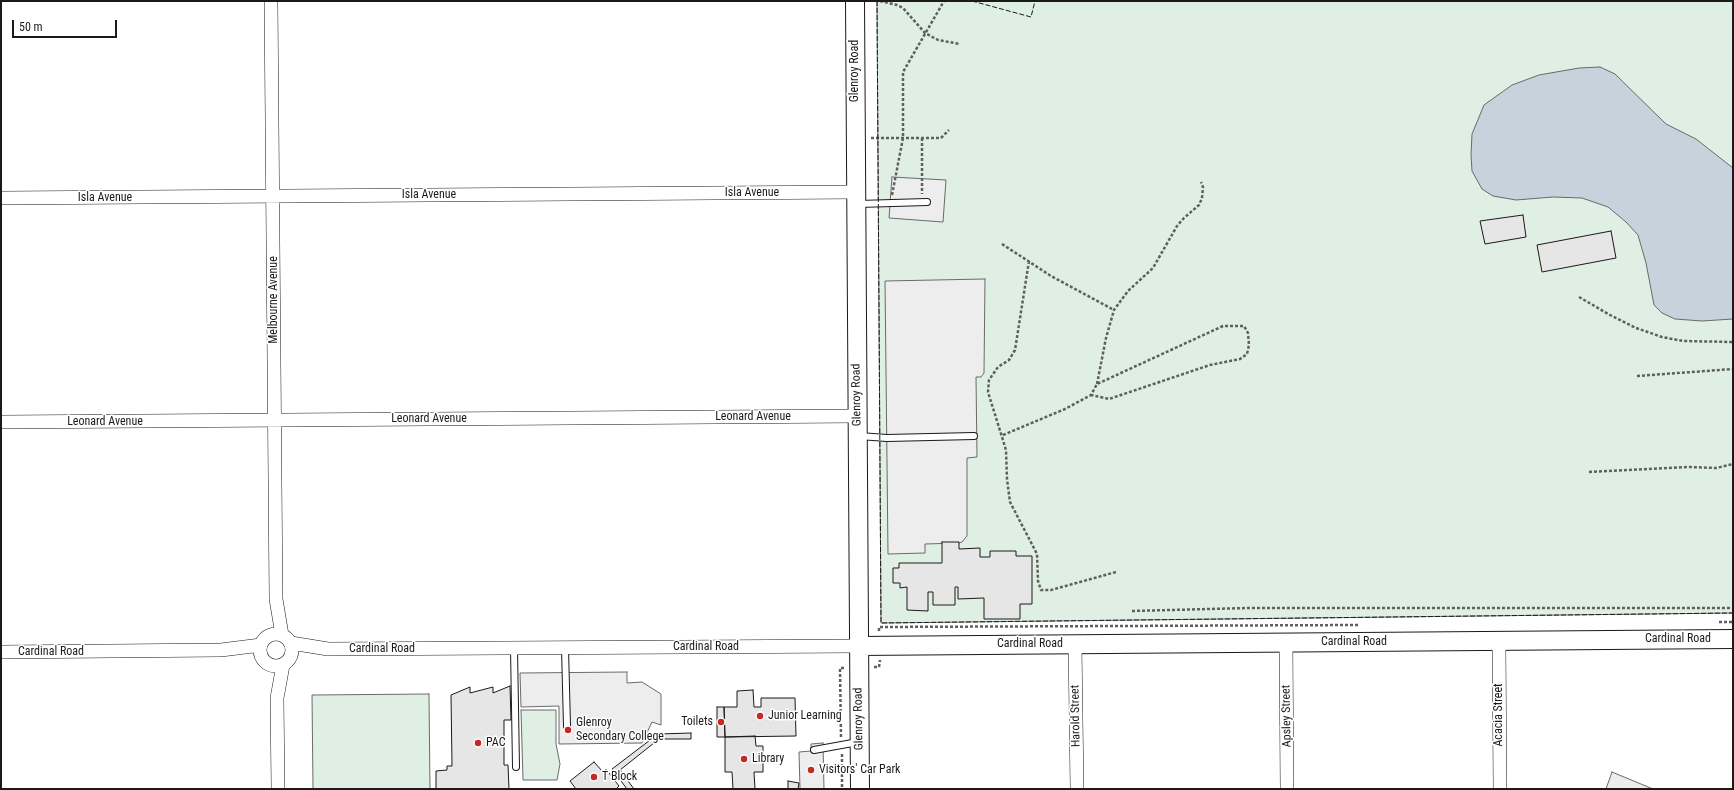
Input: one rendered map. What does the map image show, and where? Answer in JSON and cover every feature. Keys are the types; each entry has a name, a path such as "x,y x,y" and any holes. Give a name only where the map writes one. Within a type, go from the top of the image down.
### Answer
{"street":[{"name":"Melbourne Avenue","path":"271,1 276,599 265,650 277,698 278,789"},
{"name":"Glenroy Road","path":"854,1 860,789"},
{"name":"Isla Avenue","path":"1,198 273,196 856,198"},
{"name":"Leonard Avenue","path":"1,422 857,416"},
{"name":"Melbourne Avenue","path":"276,599 286,639 292,648 277,698"},
{"name":"Cardinal Road","path":"1,652 265,650 286,639 328,649 1733,639"},
{"name":"Acacia Street","path":"1499,641 1500,789"},
{"name":"Apsley Street","path":"1286,642 1287,789"},
{"name":"Harold Street","path":"1075,644 1076,789"},
{"name":"Cardinal Road","path":"265,650 274,666 328,649"}],"lane":[{"path":"856,198 890,203 924,202"},
{"path":"858,436 887,438 974,436"},
{"path":"565,647 567,726"},
{"path":"514,648 516,767"},
{"path":"814,750 860,742"}],"path":[{"path":"880,1 903,8 925,33 938,40 960,44"},
{"path":"890,203 903,138 903,72 944,1"},
{"path":"856,139 941,138 949,130"},
{"path":"922,138 924,202"},
{"path":"1003,435 1065,409 1091,395 1097,384 1106,338 1114,310 1128,291 1153,268 1177,226 1199,205 1202,198 1203,187 1201,182"},
{"path":"1002,244 1051,276 1114,310"},
{"path":"1029,261 1015,350 1009,360 998,367 989,380 988,392 1003,435 1006,450 1010,502 1037,554 1038,581 1041,590 1051,590 1116,572"},
{"path":"1579,298 1610,316 1636,328 1662,337 1683,341 1733,342"},
{"path":"1091,395 1109,399 1210,365 1240,359 1247,354 1249,345 1248,333 1244,326 1223,326 1097,384"},
{"path":"1637,376 1733,369"},
{"path":"1589,472 1689,467 1716,468 1733,464"},
{"path":"1132,611 1248,608 1733,608"}],"green space":[{"path":"877,1 1733,1 1733,613 881,623"},
{"path":"429,694 430,789 313,789 312,695"},
{"path":"521,710 556,710 556,744 560,764 557,780 523,780"}],"shaded area":[{"path":"1600,67 1615,74 1666,124 1696,139 1733,168 1733,319 1702,321 1675,319 1662,313 1654,305 1646,263 1638,235 1626,222 1608,207 1582,198 1553,197 1516,200 1493,196 1482,189 1472,171 1472,134 1484,105 1512,85 1539,75 1579,68"},
{"path":"892,177 946,180 943,222 889,218"},
{"path":"985,279 984,373 981,377 976,377 977,457 967,458 967,536 962,542 959,543 925,544 925,553 888,554 885,281"},
{"path":"627,672 627,683 642,682 661,694 661,725 652,722 642,743 559,744 559,706 521,707 520,673"},
{"name":"Visitors' Car Park","path":"823,743 824,789 800,789 799,752 811,751 811,744"},
{"path":"1612,772 1653,789 1606,789"}],"building":[{"path":"1523,215 1526,237 1485,244 1480,221"},
{"path":"1611,231 1616,258 1542,272 1537,245"},
{"path":"942,542 959,542 959,549 980,548 980,557 990,557 990,551 1016,551 1016,556 1032,556 1032,604 1020,604 1020,619 984,619 984,598 958,599 958,587 955,587 955,605 933,605 933,592 928,592 928,611 907,610 907,587 900,588 900,583 893,583 893,568 899,568 899,563 942,563"},
{"name":"PAC","path":"510,686 511,720 504,720 504,765 508,765 509,789 436,789 436,771 447,770 447,766 452,766 451,695 470,687 470,693 493,687 493,693"},
{"name":"Junior Learning","path":"753,690 754,707 761,707 761,698 795,698 796,736 725,737 724,707 737,707 737,691"},
{"name":"Toilets","path":"717,707 724,707 725,737 717,737"},
{"path":"691,733 691,739 659,739 620,770 634,789 627,789 612,769 658,734"},
{"name":"Library","path":"755,736 756,746 763,746 763,772 754,772 755,789 733,789 732,772 725,772 725,737"},
{"name":"T Block","path":"594,762 603,772 606,769 619,786 616,789 576,789 570,781"},
{"path":"788,781 799,783 798,789 788,789"}],"fence":[{"path":"877,1 881,623 1733,613"},
{"path":"972,1 1031,17 1035,1"}],"place":[{"name":"Junior Learning","path":"760,716"},
{"name":"Toilets","path":"721,722"},
{"name":"Glenroy Secondary College","path":"568,730"},
{"name":"PAC","path":"478,743"},
{"name":"Library","path":"744,759"},
{"name":"Visitors' Car Park","path":"811,770"},
{"name":"T Block","path":"594,777"}]}
